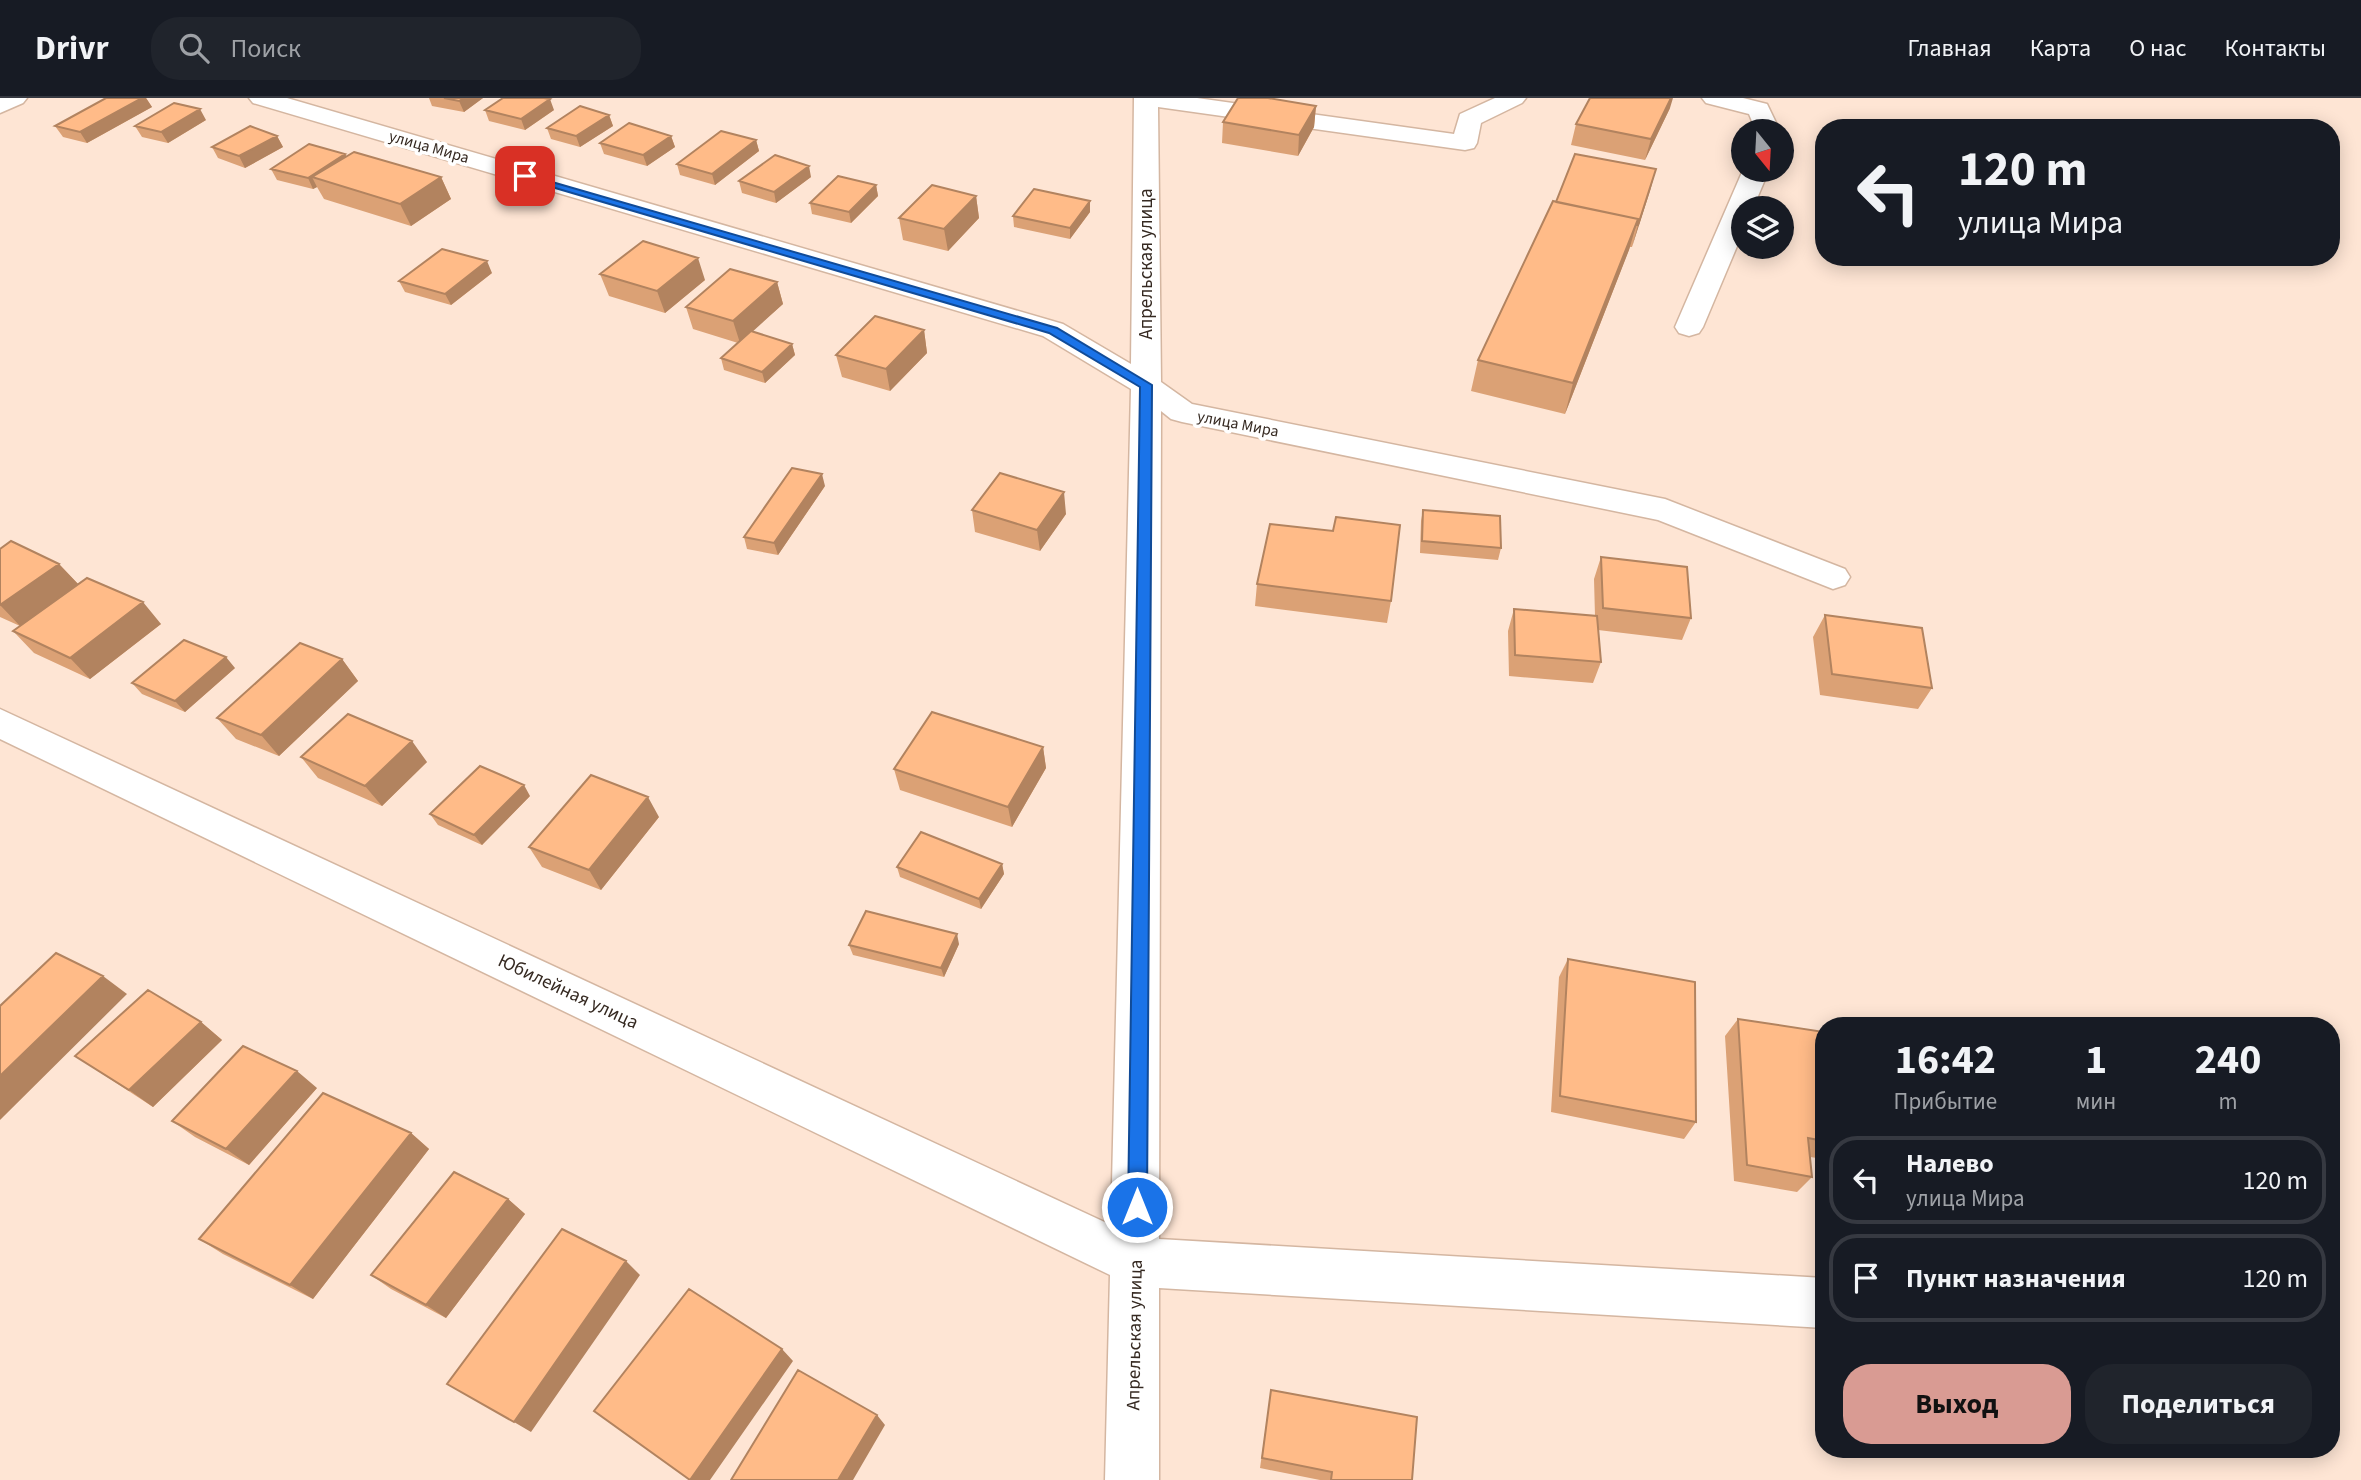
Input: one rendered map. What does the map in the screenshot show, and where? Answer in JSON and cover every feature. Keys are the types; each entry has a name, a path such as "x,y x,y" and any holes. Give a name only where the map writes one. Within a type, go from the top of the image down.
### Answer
{"street":[{"path":"0,106 15,98"},
{"name":"улица Мира","path":"261,98 1053,330 1146,385 1182,412 1665,510 1833,577"},
{"path":"1146,98 1465,143 1469,119 1514,98"},
{"name":"Апрельская улица","path":"1132,1480 1137,1262 1146,385 1146,98"},
{"path":"1714,98 1759,108 1763,119"},
{"path":"1689,327 1751,182"},
{"name":"Юбилейная улица","path":"0,723 1137,1262"},
{"path":"1137,1262 1815,1302"}],"building":[{"path":"106,98 142,98 80,132 55,126"},
{"path":"503,98 550,99 521,119 485,110"},
{"path":"1238,98 1268,98 1316,106 1299,135 1223,122"},
{"path":"1590,98 1671,98 1651,139 1576,124"},
{"path":"174,103 200,109 161,132 135,126"},
{"path":"580,106 609,115 576,136 547,128"},
{"path":"629,123 671,136 643,155 600,143"},
{"path":"250,126 277,136 239,156 212,147"},
{"path":"721,131 756,140 712,174 677,164"},
{"path":"309,144 345,154 308,178 271,169"},
{"path":"354,152 441,177 400,204 312,177"},
{"path":"1575,154 1656,169 1638,225 1638,219 1556,202"},
{"path":"775,155 809,166 774,192 739,181"},
{"path":"838,176 876,185 849,212 810,203"},
{"path":"932,185 976,196 944,229 899,218"},
{"path":"1034,189 1090,201 1070,228 1013,216"},
{"path":"1553,201 1638,219 1573,383 1478,360"},
{"path":"643,241 698,258 657,291 600,274"},
{"path":"442,249 487,261 445,294 399,281"},
{"path":"730,269 777,282 733,321 686,307"},
{"path":"875,316 924,330 886,369 836,355"},
{"path":"751,331 792,344 762,372 721,358"},
{"path":"792,468 822,474 774,543 744,537"},
{"path":"1000,473 1064,492 1037,530 972,510"},
{"path":"1423,510 1500,516 1501,548 1422,541"},
{"path":"1336,517 1400,525 1391,601 1257,584 1270,524 1333,531"},
{"path":"11,541 59,564 0,605 0,549"},
{"path":"1601,557 1687,567 1691,618 1603,608"},
{"path":"87,578 143,602 70,658 13,631"},
{"path":"1514,609 1597,616 1601,662 1515,655"},
{"path":"1825,615 1922,628 1932,688 1832,674"},
{"path":"184,640 226,657 175,701 132,683"},
{"path":"300,643 342,659 261,735 217,718"},
{"path":"932,712 1043,747 1008,807 894,769"},
{"path":"348,714 412,741 365,786 301,757"},
{"path":"480,766 524,785 474,835 430,814"},
{"path":"591,775 648,797 589,870 529,847"},
{"path":"921,832 1002,864 979,899 897,867"},
{"path":"866,911 957,934 941,968 849,945"},
{"path":"56,953 103,976 0,1076 0,1006"},
{"path":"1568,959 1695,982 1696,1122 1560,1096"},
{"path":"148,990 201,1022 129,1090 75,1056"},
{"path":"1738,1019 1815,1031 1815,1139 1808,1138 1812,1177 1747,1165"},
{"path":"243,1046 297,1071 226,1149 172,1121"},
{"path":"323,1093 411,1133 290,1285 199,1239"},
{"path":"454,1172 508,1199 426,1305 371,1275"},
{"path":"562,1229 626,1261 514,1422 447,1384"},
{"path":"689,1289 782,1349 690,1480 594,1411"},
{"path":"798,1370 877,1415 838,1480 731,1480"},
{"path":"1271,1390 1417,1417 1412,1480 1331,1480 1332,1472 1262,1458"}],"route":[{"path":"525,176 1053,330 1146,385 1137,1207"}]}
